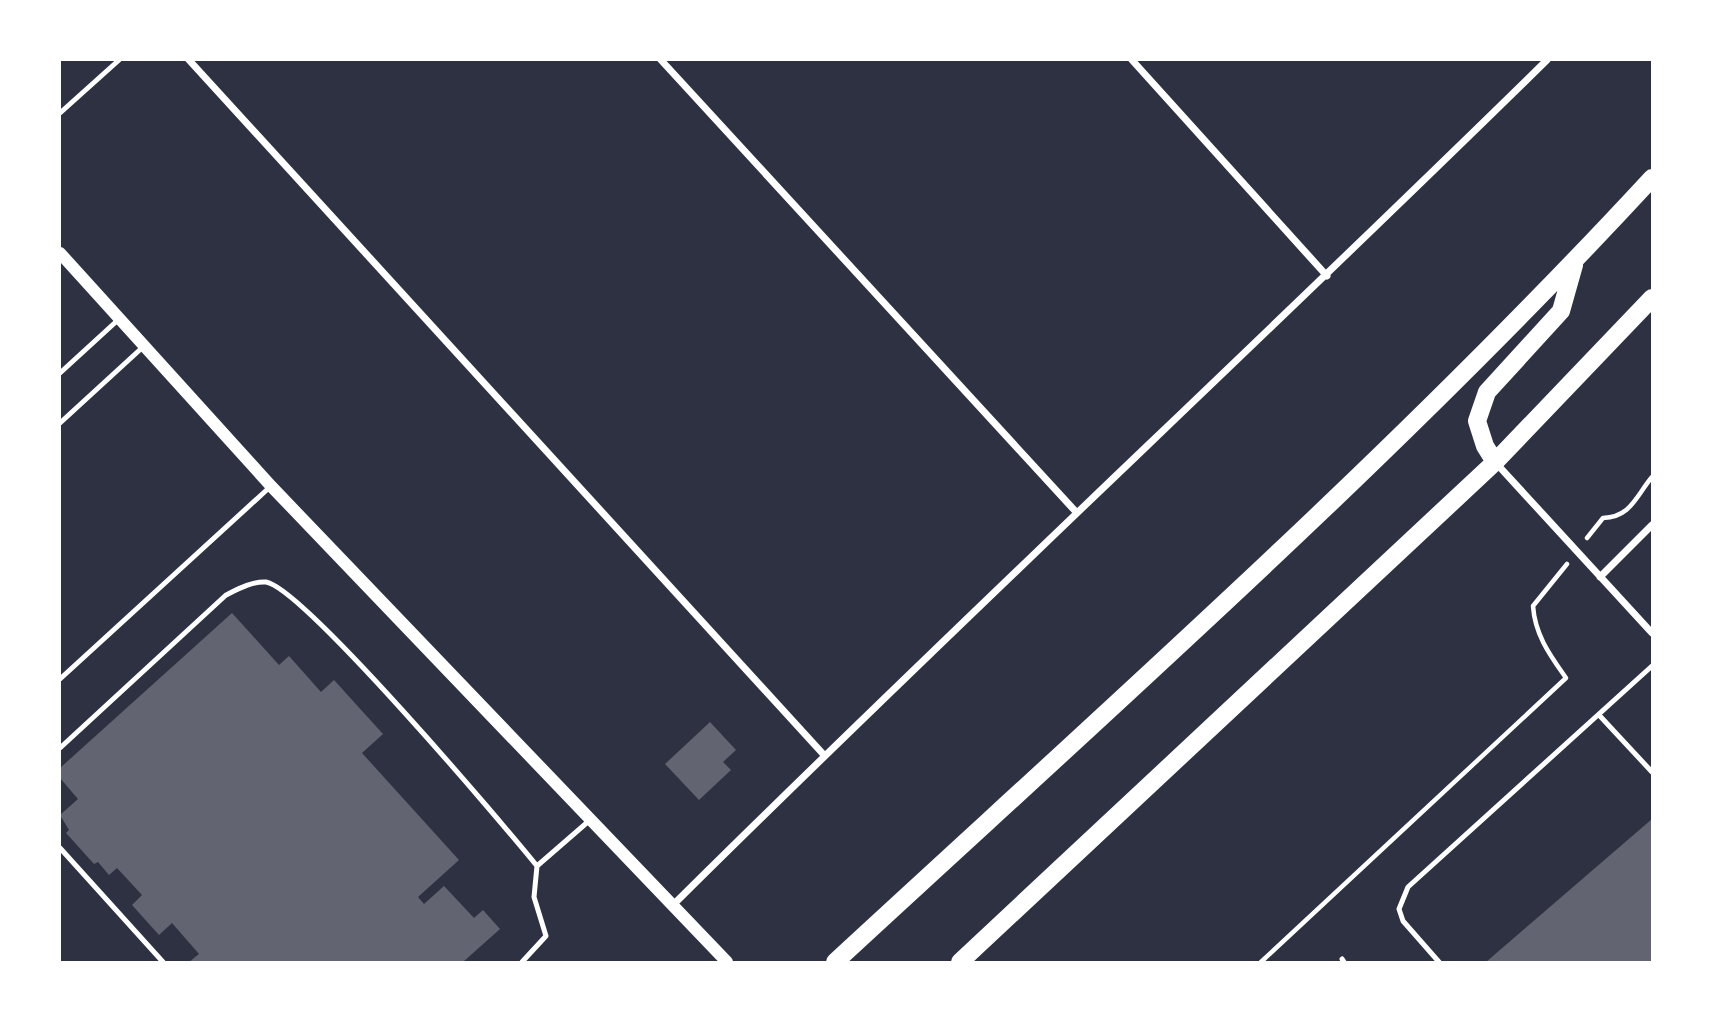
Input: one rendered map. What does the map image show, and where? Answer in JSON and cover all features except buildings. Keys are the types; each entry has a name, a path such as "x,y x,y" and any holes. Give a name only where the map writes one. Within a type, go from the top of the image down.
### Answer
{"main road":[{"path":"835,962 1293,539 1575,261 1653,178"},
{"path":"1494,462 1485,446 1477,421 1486,392 1561,311 1575,261"},
{"path":"960,962 1494,462 1653,298"}],"street":[{"path":"188,60 824,755"},
{"path":"661,60 1077,513"},
{"path":"1132,60 1327,276"},
{"path":"674,904 824,755 1327,276 1547,60"},
{"path":"60,253 271,486 727,962"},
{"path":"1494,462 1653,633"},
{"path":"1600,576 1653,525"}],"lane":[{"path":"60,113 119,60"},
{"path":"60,373 119,319"},
{"path":"60,423 144,346"},
{"path":"60,679 271,486"},
{"path":"60,748 226,595 253,584 267,582 293,597 381,687 537,866"},
{"path":"1439,962 1403,921 1399,909 1408,887 1653,666"},
{"path":"1599,715 1653,772"},
{"path":"522,962 546,936 534,897 537,866 591,819"},
{"path":"60,848 163,962"}],"path":[{"path":"1261,962 1566,678 1544,646 1534,624 1533,606 1603,518 1616,518 1628,511 1653,477"}]}
